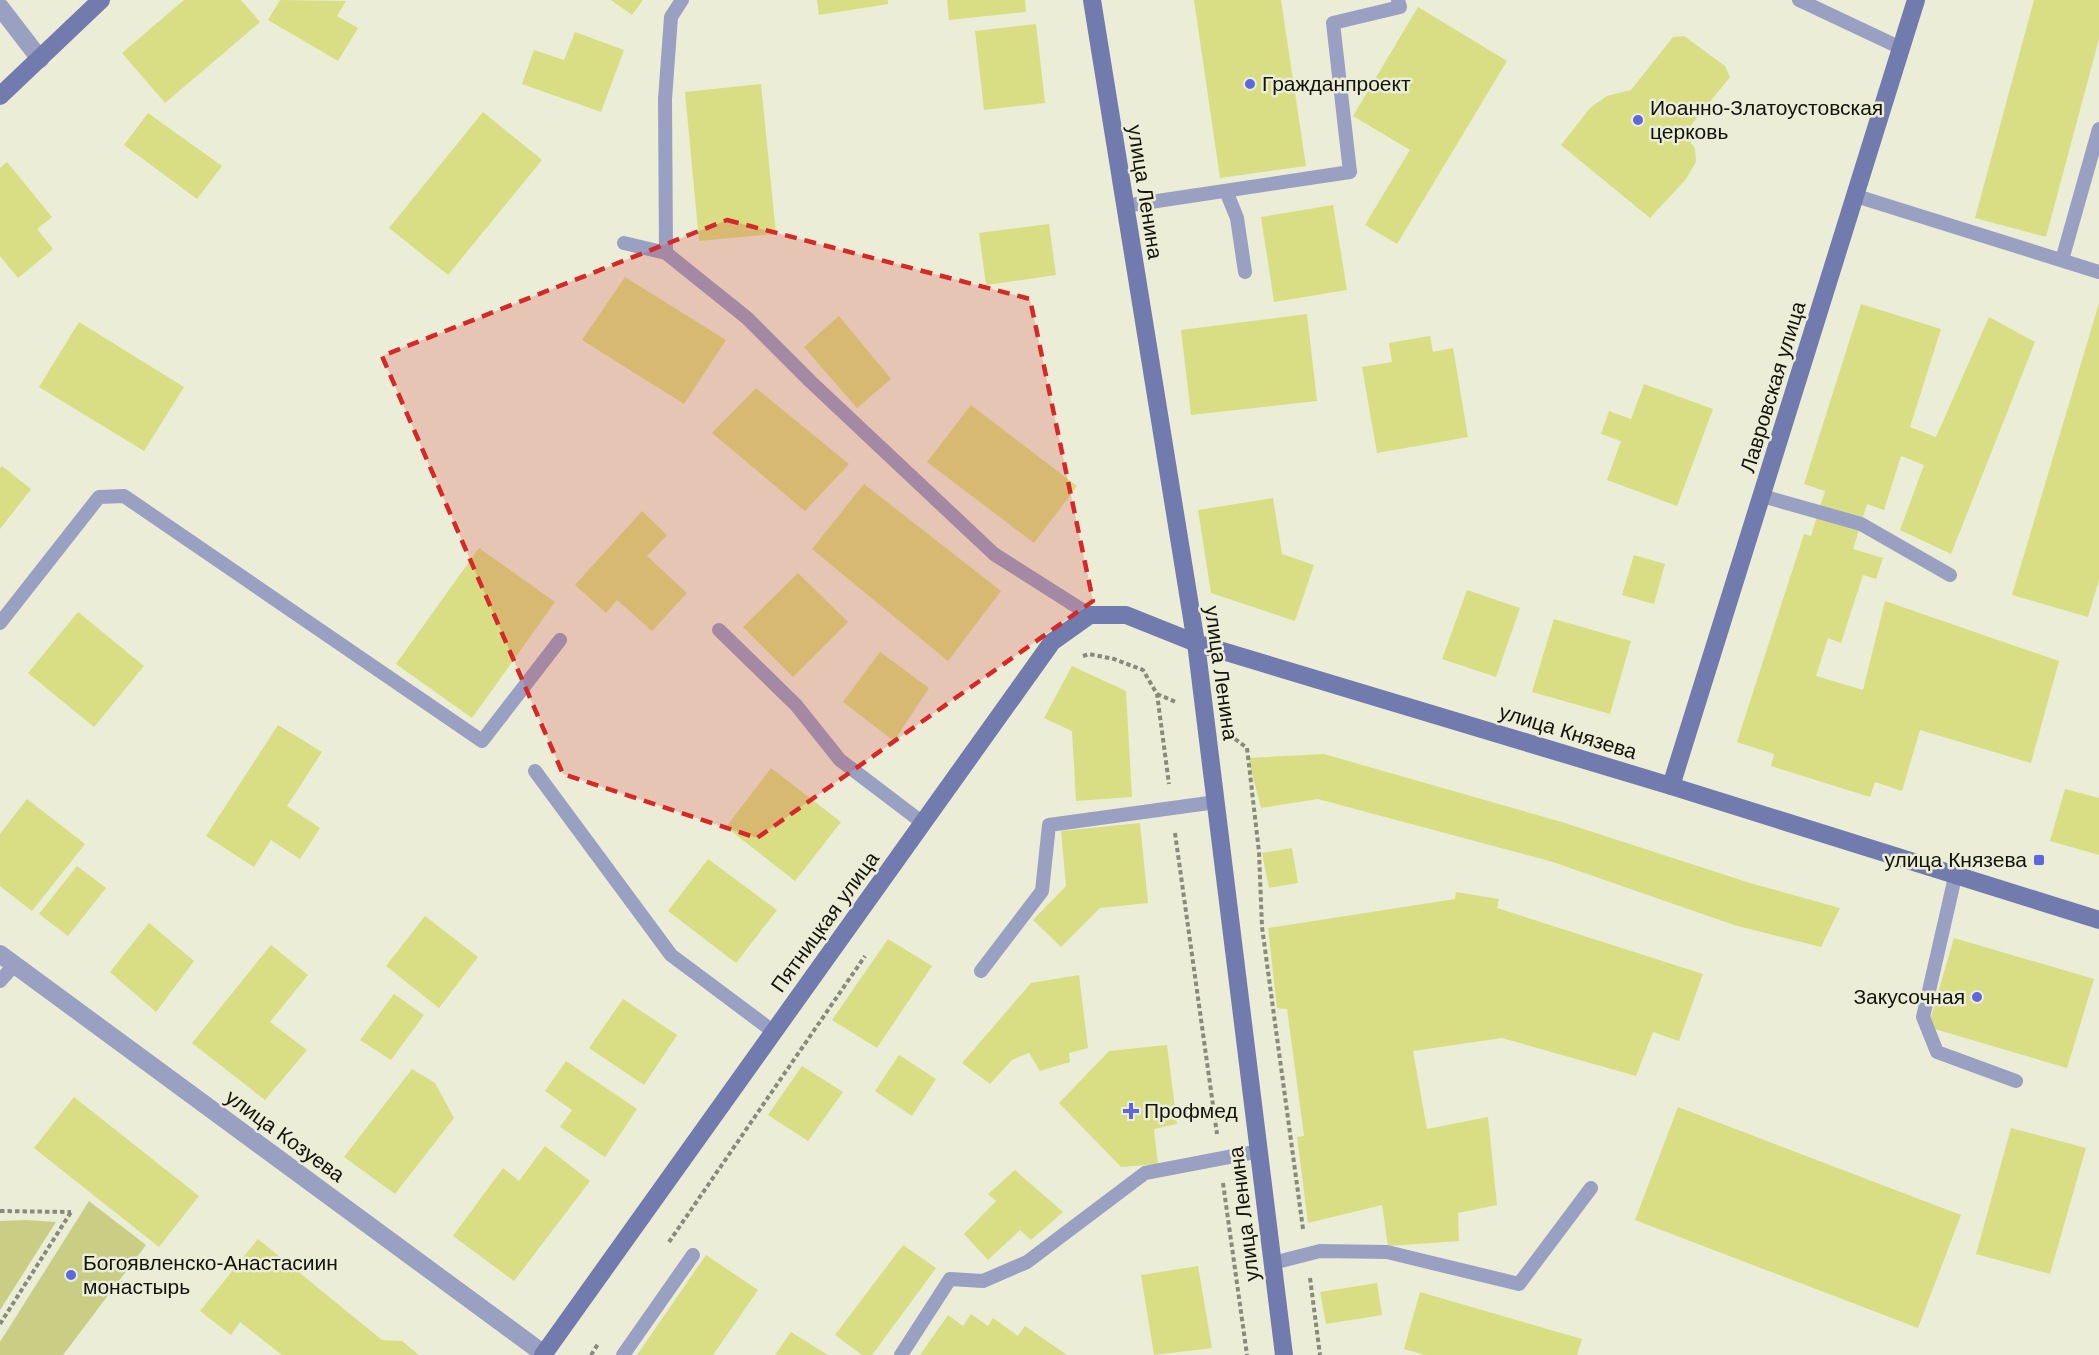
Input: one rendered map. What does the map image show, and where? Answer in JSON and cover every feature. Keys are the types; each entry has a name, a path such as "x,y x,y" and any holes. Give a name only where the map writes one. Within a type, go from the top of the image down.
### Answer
{"main road":[{"path":"0,96 101,0"},
{"name":"улица Ленина","path":"1092,0 1196,643 1284,1355"},
{"name":"Лавровская улица","path":"1671,786 1916,0"},
{"path":"1090,615 1126,615 1196,643"},
{"name":"Пятницкая улица","path":"543,1354 1052,642 1090,615"},
{"name":"улица Князева","path":"1196,643 1671,786 1955,877 2099,920"}],"street":[{"path":"0,7 40,58"},
{"name":"улица Козуева","path":"7,959 543,1354"}],"lane":[{"path":"666,253 665,99 671,17 682,0"},
{"path":"1124,206 1350,172 1333,23 1400,7 1398,0"},
{"path":"1799,0 1901,48"},
{"path":"2062,260 2099,129"},
{"path":"1226,191 1237,218 1245,272"},
{"path":"1856,196 2099,272"},
{"path":"624,243 666,253 747,318 810,381 994,554 1090,615"},
{"path":"0,623 99,496 124,496 482,741 560,640"},
{"path":"1762,496 1861,524 1950,575"},
{"path":"719,630 796,705 840,760 924,823"},
{"path":"535,771 671,955 774,1032"},
{"path":"981,971 1042,891 1049,825 1216,802"},
{"path":"1955,877 1923,1017 1937,1052 2016,1081"},
{"path":"0,981 7,959"},
{"path":"901,1355 950,1279 983,1281 1027,1262 1145,1173 1260,1151"},
{"path":"1273,1263 1320,1251 1387,1252 1519,1284 1591,1188"},
{"path":"623,1355 693,1255"}],"path":[{"path":"1078,658 1089,654 1114,658 1143,669 1156,694 1247,1355"},
{"path":"665,1247 866,954"},
{"path":"0,1211 71,1212 0,1324"},
{"path":"591,1355 604,1335"}],"highlighted area":[{"path":"727,220 1030,299 1093,601 757,838 563,774 382,356"}],"green space":[{"path":"89,1201 146,1245 63,1355 0,1355 0,1342"},
{"path":"0,1221 56,1222 0,1310"}],"building":[{"path":"184,0 241,0 260,22 165,103 122,53"},
{"path":"280,0 346,1 337,16 358,28 338,61 268,20"},
{"path":"611,0 643,0 632,15"},
{"path":"817,0 888,0 888,4 819,15"},
{"path":"947,0 1025,0 1026,12 949,20"},
{"name":"Гражданпроект","path":"1194,0 1281,0 1306,166 1220,178"},
{"path":"2034,0 2099,0 2099,39 2046,237 1975,218"},
{"path":"1418,7 1507,61 1397,244 1365,225 1410,150 1353,116"},
{"path":"1036,24 1045,103 984,110 975,31"},
{"path":"575,32 624,50 601,112 522,84 534,50 564,60"},
{"name":"Иоанно-Златоустовская церковь","path":"1684,36 1725,66 1730,77 1684,134 1695,148 1696,162 1686,179 1650,218 1561,145 1591,107 1607,96 1631,90 1673,37"},
{"path":"761,84 776,234 699,241 685,92"},
{"path":"483,112 542,160 448,275 389,228"},
{"path":"148,113 222,166 197,199 124,145"},
{"path":"7,162 52,217 37,229 53,249 18,278 0,256 0,168"},
{"path":"1333,205 1347,290 1274,302 1261,217"},
{"path":"1049,224 1056,275 986,285 979,233"},
{"path":"625,277 726,340 684,404 582,340"},
{"path":"2099,303 2099,580 2088,617 2012,595"},
{"path":"1861,304 1941,329 1910,427 1936,437 1989,317 2035,342 1951,554 1900,530 1924,465 1901,456 1884,510 1867,504 1853,549 1883,558 1876,579 1863,575 1841,643 1828,638 1816,676 1863,690 1885,601 2059,661 2031,763 1920,730 1902,791 1875,782 1870,797 1771,766 1774,754 1737,742 1804,534 1811,536 1825,491 1804,484"},
{"path":"1307,314 1317,401 1191,415 1181,330"},
{"path":"839,316 891,379 857,408 804,347"},
{"path":"79,322 184,387 144,451 39,387"},
{"path":"1430,336 1433,352 1453,348 1468,437 1377,453 1362,367 1392,362 1389,343"},
{"path":"1644,384 1713,409 1677,506 1607,480 1621,441 1601,434 1609,411 1631,419"},
{"path":"756,388 849,464 805,511 712,433"},
{"path":"971,405 1077,486 1034,543 927,462"},
{"path":"2,466 31,489 0,529 0,468"},
{"path":"864,484 1001,591 948,661 812,549"},
{"path":"1273,498 1282,554 1314,565 1295,621 1211,593 1198,510"},
{"path":"642,511 667,535 647,556 687,593 652,631 617,600 606,613 575,585"},
{"path":"479,548 555,602 472,718 396,664"},
{"path":"1634,555 1665,564 1654,604 1622,595"},
{"path":"798,573 848,622 793,677 743,627"},
{"path":"1467,590 1520,608 1496,677 1442,659"},
{"path":"78,612 144,666 94,727 28,673"},
{"path":"1554,619 1631,641 1610,714 1532,692"},
{"path":"880,652 929,688 894,741 843,702"},
{"path":"1072,666 1126,691 1132,797 1076,801 1072,731 1044,718"},
{"path":"278,725 322,752 287,806 320,828 300,859 271,840 254,867 206,836"},
{"path":"1324,754 1565,823 1750,883 1840,908 1821,947 1734,925 1553,862 1318,799 1261,808 1248,758"},
{"path":"771,768 841,822 795,881 726,827"},
{"path":"2065,789 2099,798 2099,855 2050,841"},
{"path":"27,799 85,844 32,911 0,886 0,834"},
{"path":"1140,823 1148,903 1100,908 1061,947 1033,920 1066,886 1061,831"},
{"path":"1292,848 1298,883 1269,888 1262,853"},
{"path":"708,859 777,910 736,963 668,911"},
{"path":"77,866 106,888 68,936 39,914"},
{"path":"1456,892 1499,899 1497,908 1703,974 1679,1041 1653,1032 1636,1076 1502,1038 1413,1051 1427,1129 1488,1117 1497,1205 1458,1213 1459,1241 1388,1246 1382,1205 1308,1223 1297,1137 1304,1136 1287,1009 1277,1008 1268,928 1455,899"},
{"path":"425,916 478,957 439,1008 386,966"},
{"path":"149,923 194,961 156,1012 110,972"},
{"path":"1954,938 2094,979 2067,1068 1928,1027"},
{"path":"888,939 932,966 877,1048 832,1020"},
{"path":"271,945 308,975 270,1022 307,1050 265,1100 192,1043"},
{"path":"1079,975 1088,1048 1069,1053 1070,1062 1040,1071 1029,1053 1012,1060 990,1084 962,1063 1031,983"},
{"path":"394,994 424,1015 391,1060 360,1040"},
{"path":"623,999 677,1035 644,1085 589,1048"},
{"path":"1167,1045 1177,1124 1154,1129 1158,1164 1121,1167 1059,1103 1109,1051"},
{"path":"899,1055 936,1079 912,1116 875,1091"},
{"path":"566,1061 637,1109 605,1157 560,1127 572,1110 545,1091"},
{"path":"802,1066 843,1092 808,1141 768,1115"},
{"path":"412,1069 435,1083 454,1118 395,1194 344,1157"},
{"path":"74,1097 199,1196 159,1247 34,1148"},
{"path":"1678,1107 1961,1215 1918,1328 1635,1220"},
{"path":"2011,1128 2086,1148 2050,1274 1976,1254"},
{"path":"545,1146 590,1181 514,1281 453,1236 503,1168 519,1181"},
{"path":"1015,1170 1063,1212 1031,1240 1020,1230 988,1260 964,1234 996,1201 988,1194"},
{"path":"258,1239 382,1340 402,1341 419,1355 282,1355 240,1322 231,1335 200,1311"},
{"path":"903,1245 936,1268 872,1355 862,1355 835,1335"},
{"path":"706,1255 758,1290 713,1355 637,1355"},
{"path":"1198,1266 1212,1348 1154,1355 1141,1275"},
{"path":"1377,1283 1382,1315 1326,1324 1320,1292"},
{"path":"1420,1292 1582,1339 1577,1355 1425,1355 1404,1349"},
{"path":"971,1314 988,1326 993,1318 1018,1336 1025,1326 1067,1355 920,1355 948,1315 963,1326"},
{"path":"791,1332 828,1355 775,1355"}],"place":[{"name":"Гражданпроект","path":"1250,84"},
{"name":"Иоанно-Златоустовская церковь","path":"1638,120"},
{"name":"улица Князева","path":"2039,860"},
{"name":"Закусочная","path":"1977,997"},
{"name":"Профмед","path":"1131,1111"},
{"name":"Богоявленско-Анастасиин монастырь","path":"71,1275"}]}
